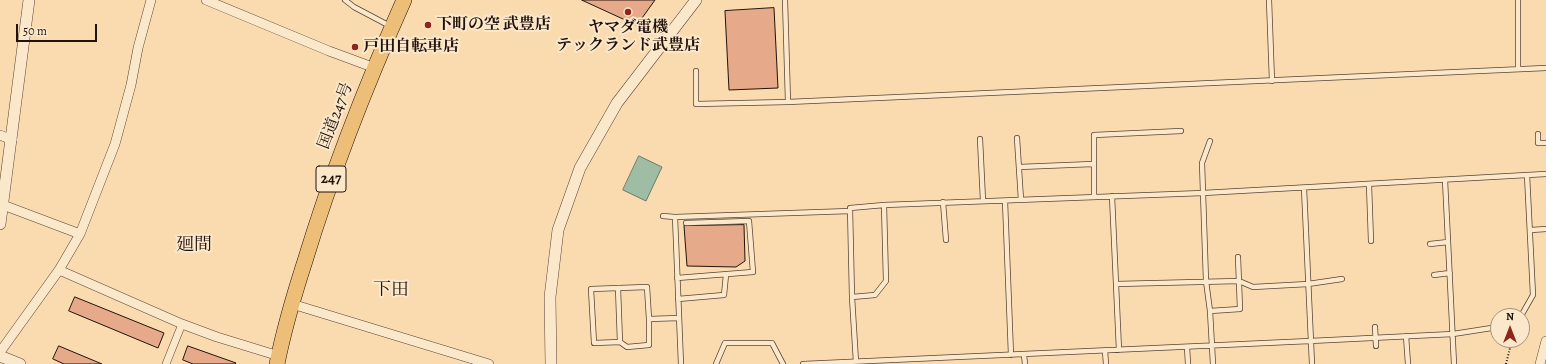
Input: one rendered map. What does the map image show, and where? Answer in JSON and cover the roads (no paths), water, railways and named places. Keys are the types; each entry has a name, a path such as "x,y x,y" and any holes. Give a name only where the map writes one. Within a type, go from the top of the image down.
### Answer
{"highway":[{"name":"国道247号","path":"278,360 292,304 319,212 351,124 404,0"}],"street":[{"path":"0,224 29,0"},
{"path":"0,352 59,270 80,234 115,144 132,85 138,48 151,0"},
{"path":"206,0 329,51 375,68"},
{"path":"551,364 550,297 558,230 580,168 616,103 696,0"},
{"path":"0,136 12,140"},
{"path":"2,205 80,234"},
{"path":"59,270 182,324 278,360"},
{"path":"292,304 489,364"},
{"path":"166,364 182,324"},
{"path":"1540,364 1546,341"},
{"path":"0,356 20,364"}],"lane":[{"path":"344,0 392,27"},
{"path":"784,0 788,102"},
{"path":"1269,0 1272,81"},
{"path":"1518,0 1518,69"},
{"path":"696,71 696,104 788,102 1546,68"},
{"path":"1094,196 1094,135 1181,131"},
{"path":"1538,134 1538,143 1546,143"},
{"path":"1017,138 1021,200"},
{"path":"980,139 983,201"},
{"path":"1210,141 1202,163 1206,281 1213,346 1213,364"},
{"path":"1019,167 1093,164"},
{"path":"856,362 852,297 850,208 943,202 1203,193 1546,174"},
{"path":"1526,308 1533,295 1527,175"},
{"path":"1445,180 1454,364"},
{"path":"1368,184 1371,241"},
{"path":"1304,188 1312,364"},
{"path":"1112,196 1119,350"},
{"path":"1005,200 1011,355"},
{"path":"943,202 946,240"},
{"path":"852,297 875,295 886,281 884,205"},
{"path":"663,216 675,217 850,211"},
{"path":"675,217 680,364"},
{"path":"677,278 753,272 749,221 686,223"},
{"path":"1530,230 1546,229"},
{"path":"1430,244 1448,242"},
{"path":"1210,311 1240,310 1238,258"},
{"path":"1434,275 1450,273"},
{"path":"678,299 724,295 726,275"},
{"path":"1116,284 1239,281 1253,287 1308,284 1342,279"},
{"path":"648,287 649,345 627,347 620,342 594,343 591,289 618,288 648,287"},
{"path":"618,288 620,342"},
{"path":"649,319 679,318"},
{"path":"1375,327 1376,346"},
{"path":"803,364 1310,342 1453,334 1490,328"},
{"path":"1406,336 1408,364"},
{"path":"716,364 726,343 772,343 783,364"},
{"path":"1187,347 1188,364"},
{"path":"1105,351 1106,364"},
{"path":"1024,355 1025,364"}],"place":[{"name":"ヤマダ電機 テックランド武豊店","path":"628,12"},
{"name":"下町の空 武豊店","path":"428,25"},
{"name":"戸田自転車店","path":"355,47"}],"district":[{"name":"廻間","path":"194,246"},
{"name":"下田","path":"391,291"}]}
